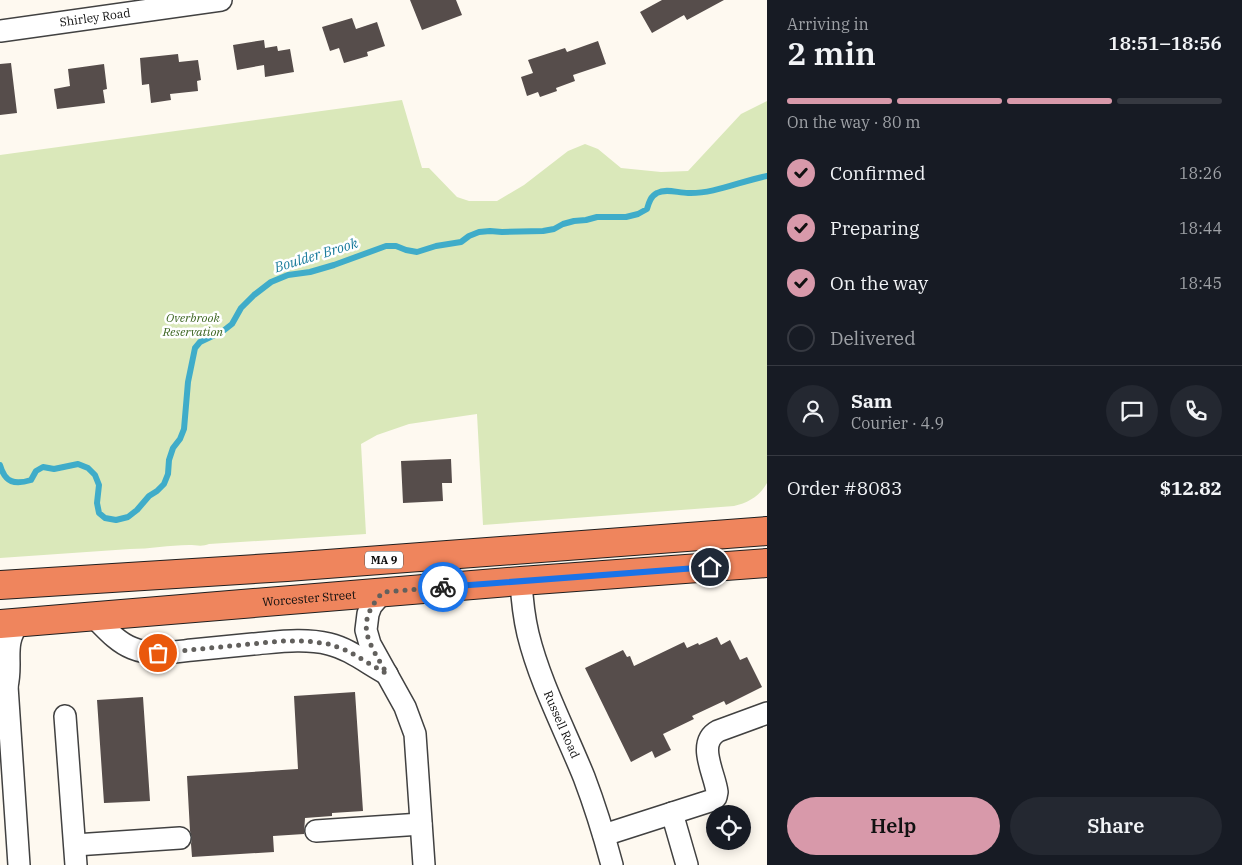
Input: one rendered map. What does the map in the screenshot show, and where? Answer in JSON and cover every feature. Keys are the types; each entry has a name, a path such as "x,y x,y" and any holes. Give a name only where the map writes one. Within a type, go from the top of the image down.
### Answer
{"highway":[{"path":"725,534 754,526 767,517"},
{"name":"MA 9","path":"0,585 287,567 767,532"},
{"name":"Worcester Street","path":"9,624 383,592 767,563"}],"street":[{"name":"Shirley Road","path":"0,31 221,0"},
{"name":"Russell Road","path":"521,581 524,614 536,661 584,778 604,835 612,865"},
{"path":"383,592 371,606 366,630 370,644 405,707 415,734 424,865"},
{"path":"94,617 122,643 131,648 148,652 167,652 282,641 307,641 329,644 348,651 387,674"},
{"path":"9,624 12,632 9,641 10,671 4,686 19,865"},
{"path":"604,835 708,802 716,797 718,792 707,748 713,734 767,713"},
{"path":"64,716 75,855 180,838"},
{"path":"672,813 687,865"},
{"path":"316,831 421,824"}],"green space":[{"name":"Overbrook Reservation","path":"402,100 422,168 429,168 457,197 469,201 497,201 524,185 568,151 585,144 598,149 621,168 661,172 688,171 741,114 767,101 767,483 761,492 749,501 734,506 483,525 477,414 409,424 377,435 361,444 366,534 0,558 0,155"}],"building":[{"path":"410,0 456,0 462,15 422,30"},
{"path":"662,0 724,0 687,20 684,15 652,33 640,12"},
{"path":"352,18 356,29 377,22 385,46 367,52 368,56 344,63 339,48 330,51 322,27"},
{"path":"264,40 265,48 277,46 278,51 290,49 294,72 265,77 264,65 237,70 233,45"},
{"path":"598,41 606,64 573,75 575,81 556,88 557,91 540,97 538,92 527,96 521,77 533,73 528,60 565,48 567,52"},
{"path":"178,54 179,62 198,60 201,80 197,81 198,91 170,94 171,100 151,103 149,84 142,85 140,58"},
{"path":"11,63 17,113 0,115 0,64"},
{"path":"104,64 107,89 103,90 105,103 57,109 54,89 70,86 68,69"},
{"path":"451,459 452,483 442,483 443,501 403,503 401,461"},
{"path":"717,637 721,645 730,640 740,660 747,657 762,687 726,705 724,701 692,716 694,719 663,734 671,750 655,758 652,751 631,762 585,668 623,650 627,657 630,656 634,666 684,642 687,648"},
{"path":"355,692 363,811 332,813 332,816 305,818 304,834 273,836 274,852 192,857 187,776 298,769 294,696"},
{"path":"143,697 150,801 104,803 97,700"}],"waterway":[{"name":"Boulder Brook","path":"0,465 5,476 15,482 31,480 36,471 43,467 54,469 78,464 88,468 95,475 99,485 97,503 99,513 105,518 116,520 128,517 164,484 168,474 169,460 173,448 180,439 184,429 188,382 195,348 200,342 223,331 232,324 241,308 271,282 288,275 310,272 334,265 386,246 396,246 417,252 436,246 461,242 479,232 543,231 574,221 597,217 626,217 647,209 649,202 655,194 661,192 698,193 767,176"}],"way so far":[{"path":"158,653 282,641 307,641 339,647 387,674 367,637 366,623 371,606 383,592 443,587"}],"route":[{"path":"443,587 710,567"}]}
